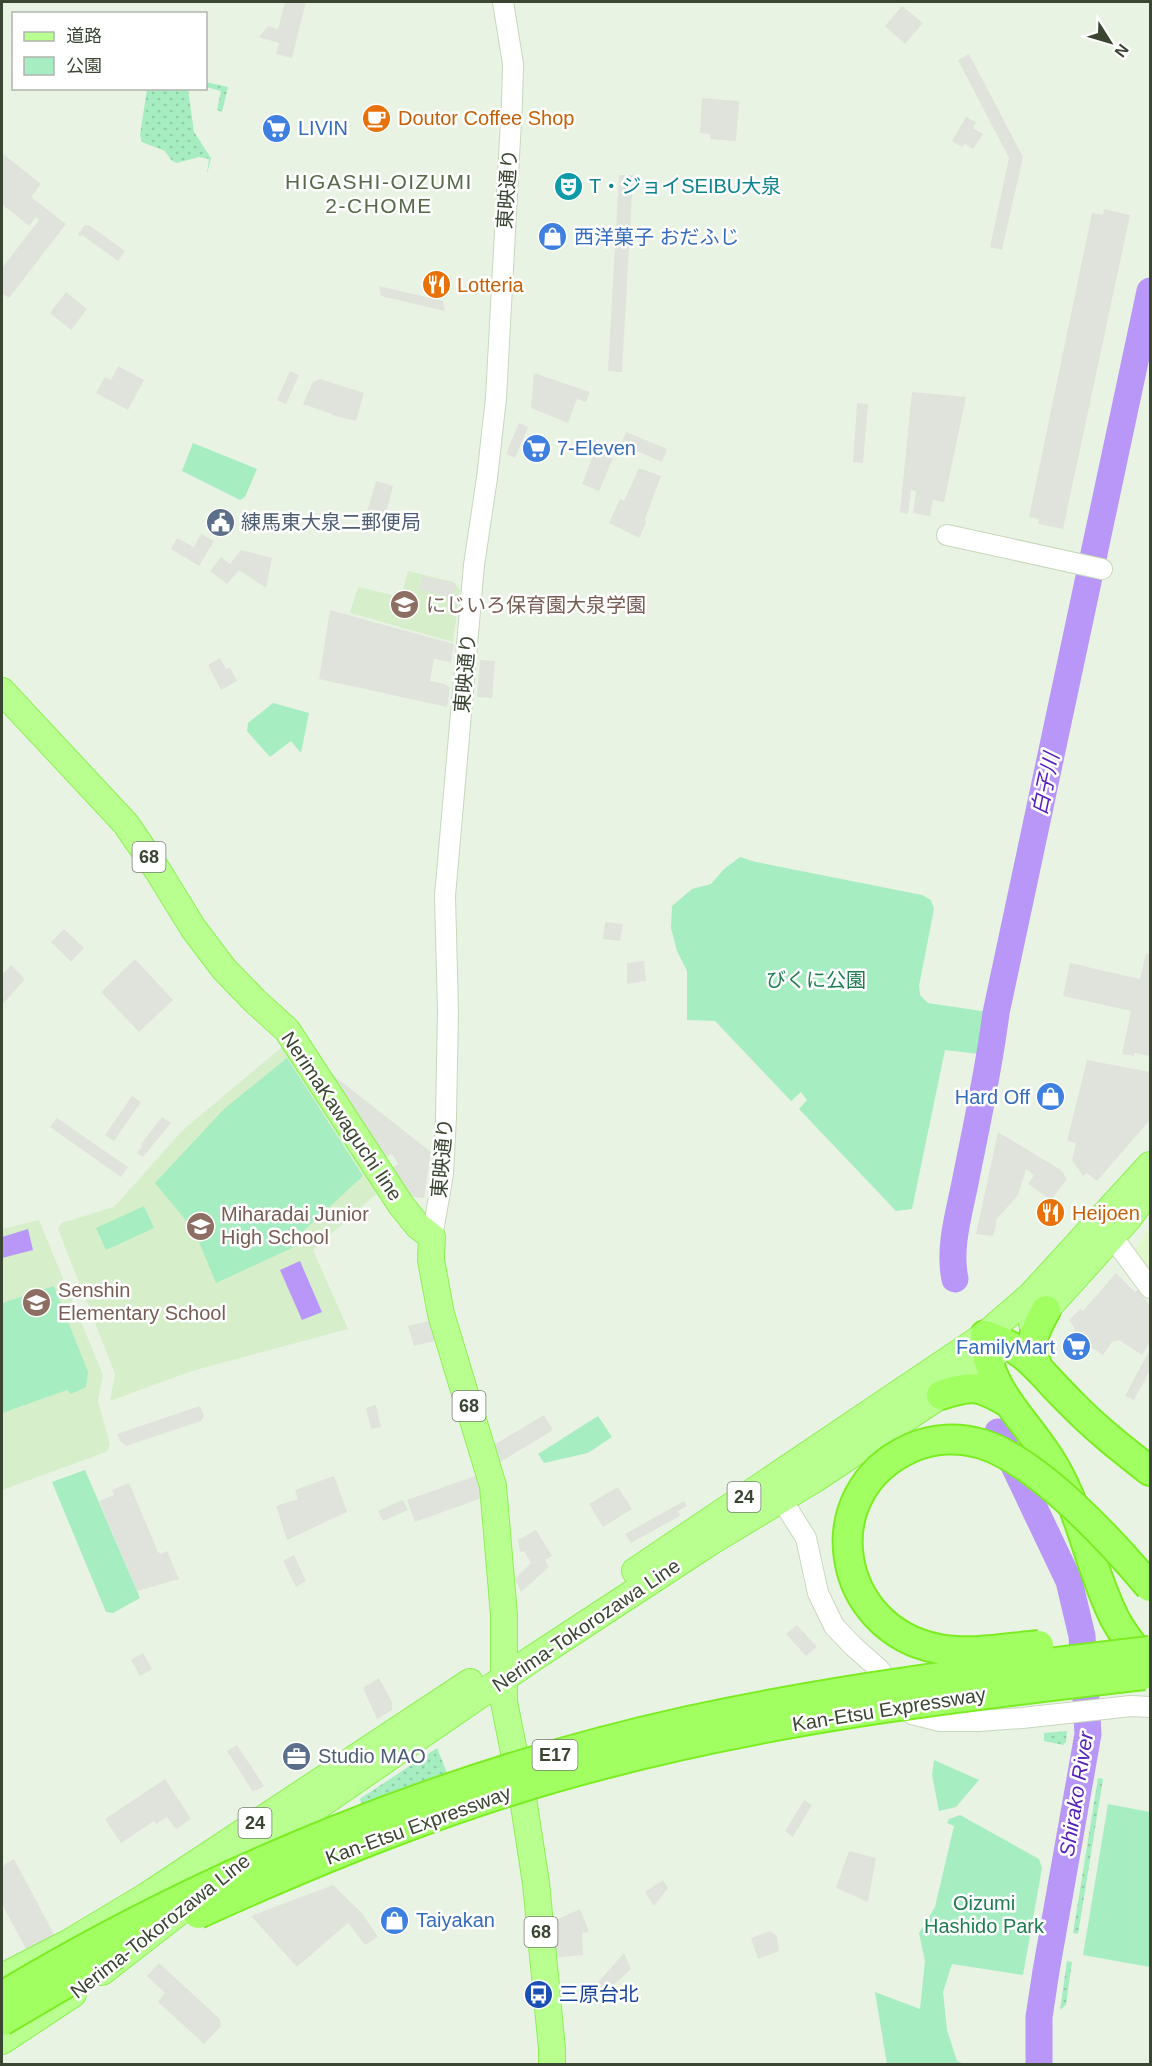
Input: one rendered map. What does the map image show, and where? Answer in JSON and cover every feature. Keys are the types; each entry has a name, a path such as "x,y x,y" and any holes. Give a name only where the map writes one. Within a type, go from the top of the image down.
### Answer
{"highway":[{"path":"1046,1310 1031,1346 1037,1365 1095,1426 1150,1471"},
{"path":"993,1347 1037,1365"},
{"path":"993,1347 1007,1402"},
{"path":"941,1395 963,1388 975,1388 993,1394 1007,1402 1036,1438 1055,1467 1068,1494 1116,1620 1150,1667"},
{"path":"1150,1587 1095,1527 1046,1483 1011,1457 971,1441 958,1439 929,1442 890,1459 863,1489 854,1507 849,1526 847,1551 849,1564 862,1598 869,1609 888,1627 924,1645 953,1651 985,1650 1150,1634"},
{"name":"Kan-Etsu Expressway","path":"2,1996 164,1907 286,1852 372,1816 525,1764 604,1742 744,1710 874,1687 1150,1651"},
{"name":"Kan-Etsu Expressway","path":"2,2021 94,1966 173,1925 260,1886 383,1835 531,1785 604,1764 742,1732 892,1707 1150,1674"}],"main road":[{"name":"NerimaKawaguchi line","path":"2,691 126,824 209,950 233,981 287,1030 401,1205 418,1226 432,1237"},
{"name":"Nerima-Tokorozawa Line","path":"2,2041 81,1988 298,1820 504,1670 1046,1310 1150,1165"},
{"name":"Nerima-Tokorozawa Line","path":"2,1977 70,1942 145,1898 712,1540 782,1500 941,1395 993,1347 1032,1294 1150,1189"},
{"name":"68","path":"432,1237 431,1260 441,1314 493,1486 504,1615 504,1702 526,1811 536,1883 552,2064"}],"street":[{"name":"東映通り","path":"432,1237 442,1174 446,1126 448,1011 445,896 474,565 496,398 513,64 503,2"},
{"path":"947,535 1102,569"},
{"path":"1106,1228 1150,1288"},
{"path":"782,1500 806,1538 818,1593 834,1626 879,1670 912,1714 940,1721 978,1721 1131,1706 1150,1707"}],"shaded area":[{"path":"285,2 306,2 292,58 276,54 279,43 259,37 268,26 278,29"},
{"path":"902,6 923,23 905,44 885,26"},
{"path":"969,54 1023,157 1002,250 990,247 1009,158 958,60"},
{"path":"702,98 739,101 736,141 710,139 710,134 700,133"},
{"path":"966,117 976,122 973,128 983,134 973,149 965,144 962,147 952,141"},
{"path":"2,153 41,184 31,197 66,224 9,298 2,293 2,268 39,220 36,217 29,226 2,204"},
{"path":"619,175 633,175 622,372 608,371"},
{"path":"1104,209 1130,215 1063,529 1038,524 1039,519 1029,517 1092,213 1103,215"},
{"path":"85,225 89,225 125,251 118,261 78,234"},
{"path":"379,286 443,301 445,311 381,296"},
{"path":"66,292 87,309 71,330 50,313"},
{"path":"118,366 144,380 128,410 96,393 105,377 111,380"},
{"path":"290,371 299,375 286,404 277,400"},
{"path":"534,373 590,392 586,402 577,399 568,423 531,408"},
{"path":"320,379 364,393 356,421 303,404 313,382"},
{"path":"912,392 966,397 944,502 933,500 930,516 913,513 916,491 911,490 908,514 900,512"},
{"path":"857,403 868,404 863,463 853,462"},
{"path":"519,423 528,427 515,458 506,454"},
{"path":"626,432 667,449 662,462 621,444"},
{"path":"595,451 613,458 599,491 582,484"},
{"path":"639,468 661,476 639,538 609,523 620,499 624,501"},
{"path":"376,481 393,486 385,517 367,512"},
{"path":"201,534 214,541 199,566 171,549 177,538 194,547"},
{"path":"241,550 272,558 266,588 239,570 227,584 210,571 221,557 230,564"},
{"name":"にじいろ保育園大泉学園","path":"408,571 454,582 460,590 453,642 350,613 358,587 401,597"},
{"path":"423,576 454,583 456,586 452,598 419,589"},
{"path":"330,610 454,644 451,662 434,659 430,681 445,684 450,688 447,707 319,679"},
{"path":"220,658 226,669 230,668 237,681 221,690 208,665"},
{"path":"480,660 495,661 492,698 477,697"},
{"path":"605,922 623,924 620,941 603,939"},
{"path":"64,929 84,948 71,962 51,942"},
{"path":"1146,953 1150,954 1150,1056 1135,1053 1134,1056 1122,1054 1131,1011 1063,996 1070,963 1140,979"},
{"path":"135,959 173,1000 139,1032 101,992"},
{"path":"644,961 646,981 627,984 627,963"},
{"path":"11,965 25,979 2,1005 2,975"},
{"name":"Miharadai Junior High School","path":"282,1047 293,1049 383,1188 313,1250 348,1329 192,1371 110,1401 115,1374 58,1229 61,1223 114,1207 182,1131"},
{"path":"1087,1060 1150,1072 1150,1120 1097,1181 1087,1173 1083,1176 1072,1160 1076,1143 1067,1141"},
{"path":"319,1064 431,1152 424,1198 413,1197 400,1191 387,1171 398,1164 392,1154 380,1161"},
{"path":"132,1096 141,1102 114,1141 105,1135"},
{"path":"162,1117 171,1123 143,1157 137,1153 141,1144"},
{"path":"57,1118 128,1167 121,1177 50,1127"},
{"path":"998,1132 1061,1170 1067,1179 1051,1200 1028,1184 1034,1175 1026,1169 1018,1195 996,1220 993,1236 976,1234"},
{"name":"Senshin Elementary School","path":"39,1220 103,1375 98,1401 110,1445 106,1452 2,1490 2,1229"},
{"path":"28,1229 33,1250 2,1258 2,1237"},
{"path":"1150,1229 1150,1274 1133,1251"},
{"path":"300,1261 322,1312 302,1320 280,1270"},
{"path":"1116,1273 1135,1292 1138,1290 1150,1306 1150,1342 1142,1355 1119,1340 1112,1342 1103,1355 1071,1334 1075,1329 1069,1320 1080,1309 1083,1311"},
{"path":"432,1320 438,1340 414,1346 408,1326"},
{"path":"1150,1349 1150,1370 1134,1400 1125,1396"},
{"path":"376,1405 381,1427 371,1429 366,1408"},
{"path":"200,1406 204,1416 201,1421 126,1446 117,1434"},
{"path":"544,1415 553,1430 497,1464 492,1446"},
{"path":"478,1475 482,1498 415,1522 407,1500"},
{"path":"334,1476 347,1512 287,1540 276,1506 298,1499 295,1490"},
{"path":"129,1483 158,1552 161,1554 167,1551 179,1579 137,1591 99,1501 114,1495 112,1490"},
{"path":"618,1487 632,1509 603,1527 589,1504"},
{"path":"403,1500 408,1510 383,1521 378,1511"},
{"path":"684,1501 687,1506 678,1511 680,1516 631,1543 625,1534"},
{"path":"536,1530 552,1556 545,1560 549,1567 521,1592 515,1579 531,1563 524,1551 520,1552 518,1540"},
{"path":"294,1555 306,1581 296,1587 283,1561"},
{"path":"797,1625 817,1647 806,1656 786,1634"},
{"path":"143,1653 152,1669 140,1676 131,1660"},
{"path":"379,1678 392,1702 392,1710 377,1719 363,1688"},
{"path":"237,1745 264,1786 253,1792 227,1751"},
{"path":"165,1779 191,1819 176,1829 167,1817 156,1824 154,1821 121,1843 105,1819"},
{"path":"804,1800 812,1805 793,1837 785,1831"},
{"path":"849,1851 876,1858 868,1902 836,1888"},
{"path":"14,1859 55,1936 27,1951 2,1904 2,1866"},
{"path":"663,1880 668,1888 654,1906 645,1892"},
{"path":"333,1885 362,1913 378,1937 365,1945 348,1923 297,1967 251,1916"},
{"path":"580,1909 589,1932 582,1933 583,1955 552,1958 547,1924"},
{"path":"770,1931 777,1936 779,1951 758,1959 751,1938"},
{"path":"624,1953 631,1969 610,1988 595,1995 594,1987"},
{"path":"159,1963 220,2019 221,2026 204,2044 158,2002 165,1993 147,1976"}],"green space":[{"path":"207,82 228,87 222,112 217,110 221,91 207,87"},
{"path":"147,90 188,90 194,132 211,158 207,174 209,159 199,157 177,163 172,161 165,151 142,142 140,135"},
{"path":"193,443 257,469 245,497 240,500 182,471"},
{"path":"273,703 309,713 301,753 291,741 270,757 247,731 248,723"},
{"name":"びくに公園","path":"740,857 922,895 931,900 934,909 919,986 920,995 928,1003 988,1012 979,1054 945,1050 912,1209 896,1211 799,1109 807,1100 801,1092 791,1101 715,1021 687,1020 687,971 677,951 671,928 672,906 692,889 711,884 724,869"},
{"path":"287,1058 363,1176 301,1233 305,1242 216,1283 194,1230 155,1183 224,1109"},
{"path":"144,1206 154,1228 106,1250 96,1228"},
{"path":"54,1286 88,1372 86,1387 71,1394 67,1390 2,1413 2,1303"},
{"path":"598,1416 612,1437 588,1453 544,1463 538,1454"},
{"path":"85,1470 140,1598 113,1613 106,1612 52,1482"},
{"path":"1067,1731 1066,1742 1063,1745 1044,1741 1044,1733"},
{"path":"437,1748 448,1775 362,1806 361,1798"},
{"path":"934,1760 979,1780 956,1807 939,1811 932,1775"},
{"path":"1098,1778 1103,1779 1078,1934 1073,1933"},
{"name":"Oizumi Hashido Park","path":"1108,1804 1150,1812 1150,1967 1083,1955"},
{"name":"Oizumi Hashido Park","path":"960,1815 1039,1859 1042,1868 1023,1975 952,1964 943,1992 947,2030 957,2061 965,2064 887,2064 875,1992 920,2009 925,1961 919,1933 935,1907 954,1826 947,1823 949,1819"},
{"path":"1067,1961 1072,1962 1066,2005 1060,2010"}],"waterway":[{"name":"白子川","path":"955,1279 953,1254 956,1228 996,1013 1150,291"},
{"name":"Shirako River","path":"998,1432 1069,1581 1082,1636 1088,1734 1039,2017 1039,2064"}],"place":[{"name":"Doutor Coffee Shop","path":"377,118"},
{"name":"LIVIN","path":"277,128"},
{"name":"T・ジョイSEIBU大泉","path":"568,186"},
{"name":"西洋菓子 おだふじ","path":"553,237"},
{"name":"Lotteria","path":"436,285"},
{"name":"7-Eleven","path":"536,448"},
{"name":"練馬東大泉二郵便局","path":"220,522"},
{"name":"にじいろ保育園大泉学園","path":"405,605"},
{"name":"Hard Off","path":"1051,1097"},
{"name":"Heijoen","path":"1051,1213"},
{"name":"Miharadai Junior High School","path":"200,1226"},
{"name":"Senshin Elementary School","path":"37,1302"},
{"name":"FamilyMart","path":"1076,1347"},
{"name":"Studio MAO","path":"297,1756"},
{"name":"Taiyakan","path":"395,1920"},
{"name":"三原台北","path":"538,1994"}],"district":[{"name":"HIGASHI-OIZUMI 2-CHOME","path":"379,193"}]}
